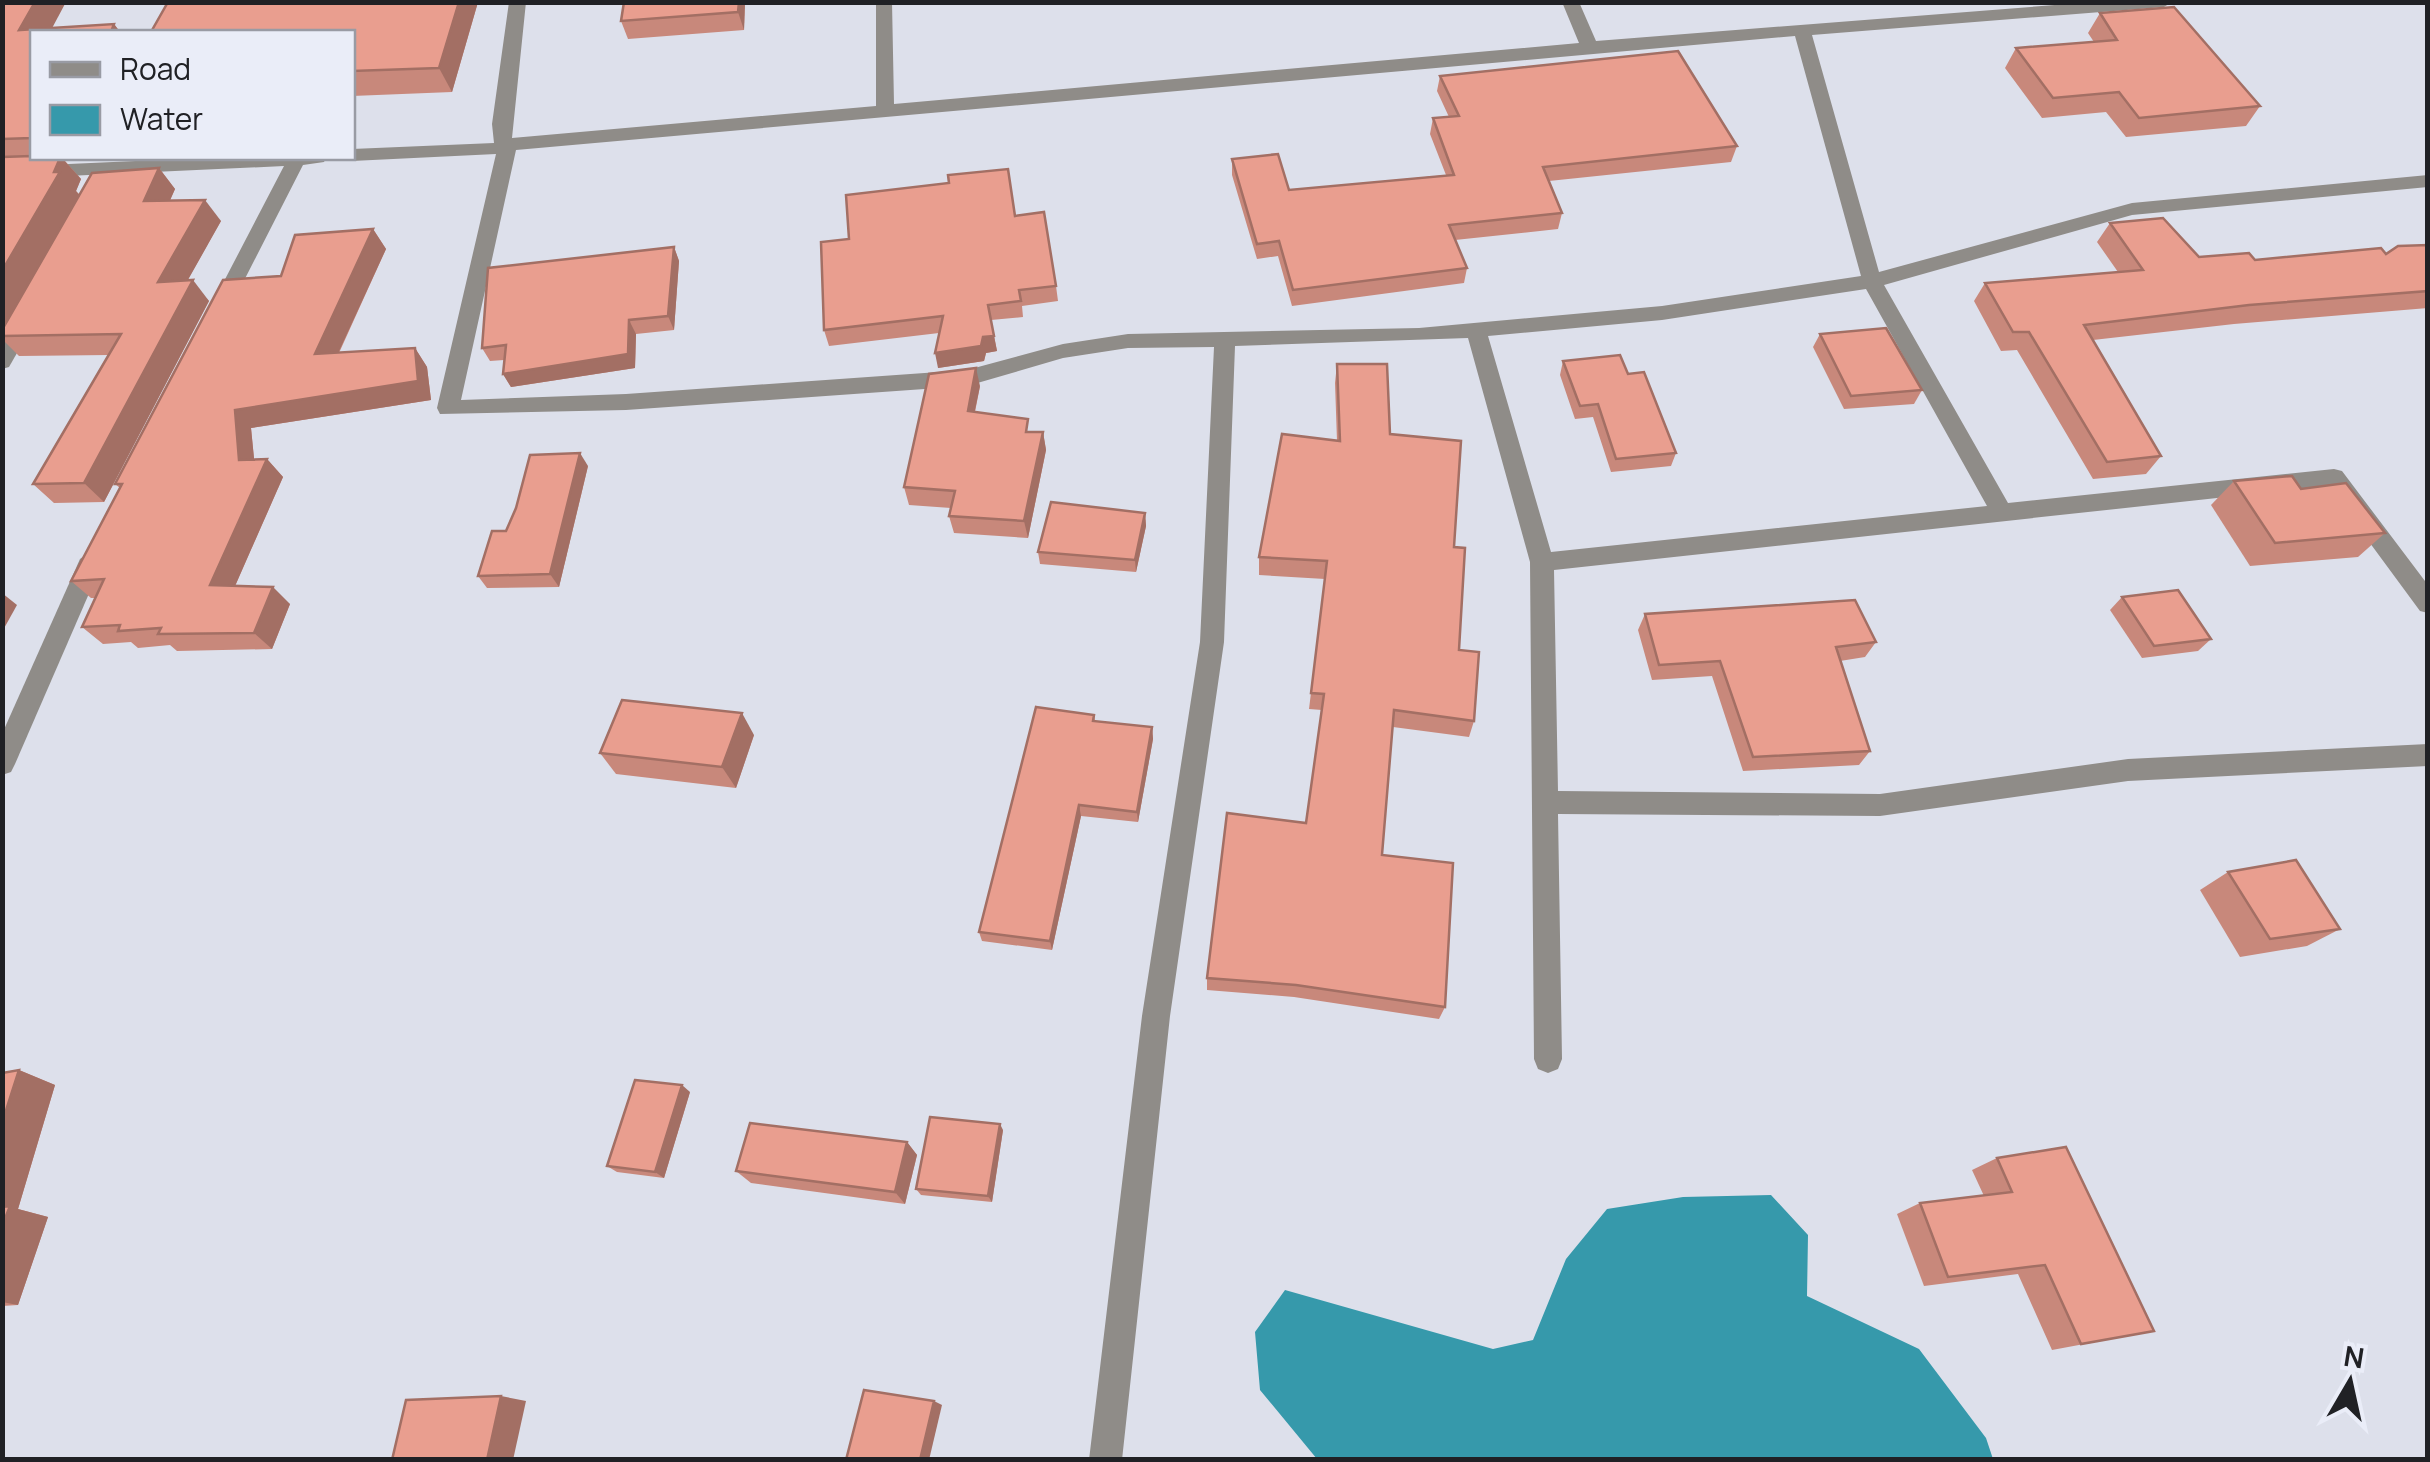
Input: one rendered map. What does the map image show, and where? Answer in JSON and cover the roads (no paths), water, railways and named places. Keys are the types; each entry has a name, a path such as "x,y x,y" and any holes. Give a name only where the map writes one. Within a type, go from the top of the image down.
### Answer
{"street":[{"path":"518,2 501,124 503,145 507,148 448,408 626,402 966,378 1064,351 1128,341 1225,342 1476,330 1662,313 1872,281 2132,209 2428,182"},
{"path":"884,2 884,111"},
{"path":"1570,2 1590,47"},
{"path":"1856,2 1871,25"},
{"path":"355,155 503,145 1590,47 2164,2"},
{"path":"1802,30 1872,281 2003,514"},
{"path":"2,174 106,176 286,160"},
{"path":"206,334 296,160"},
{"path":"2,362 38,297"},
{"path":"1476,330 1542,562 1548,1059"},
{"path":"1105,1460 1156,1016 1212,642 1225,342"},
{"path":"1542,562 2334,478 2428,604"},
{"path":"2,764 99,545"},
{"path":"1545,802 1880,804 2128,770 2428,755"}],"water":[{"path":"1771,1195 1808,1235 1807,1296 1919,1349 1986,1438 1993,1459 1317,1459 1260,1390 1255,1332 1285,1290 1493,1349 1533,1340 1566,1259 1607,1209 1683,1197"}]}
